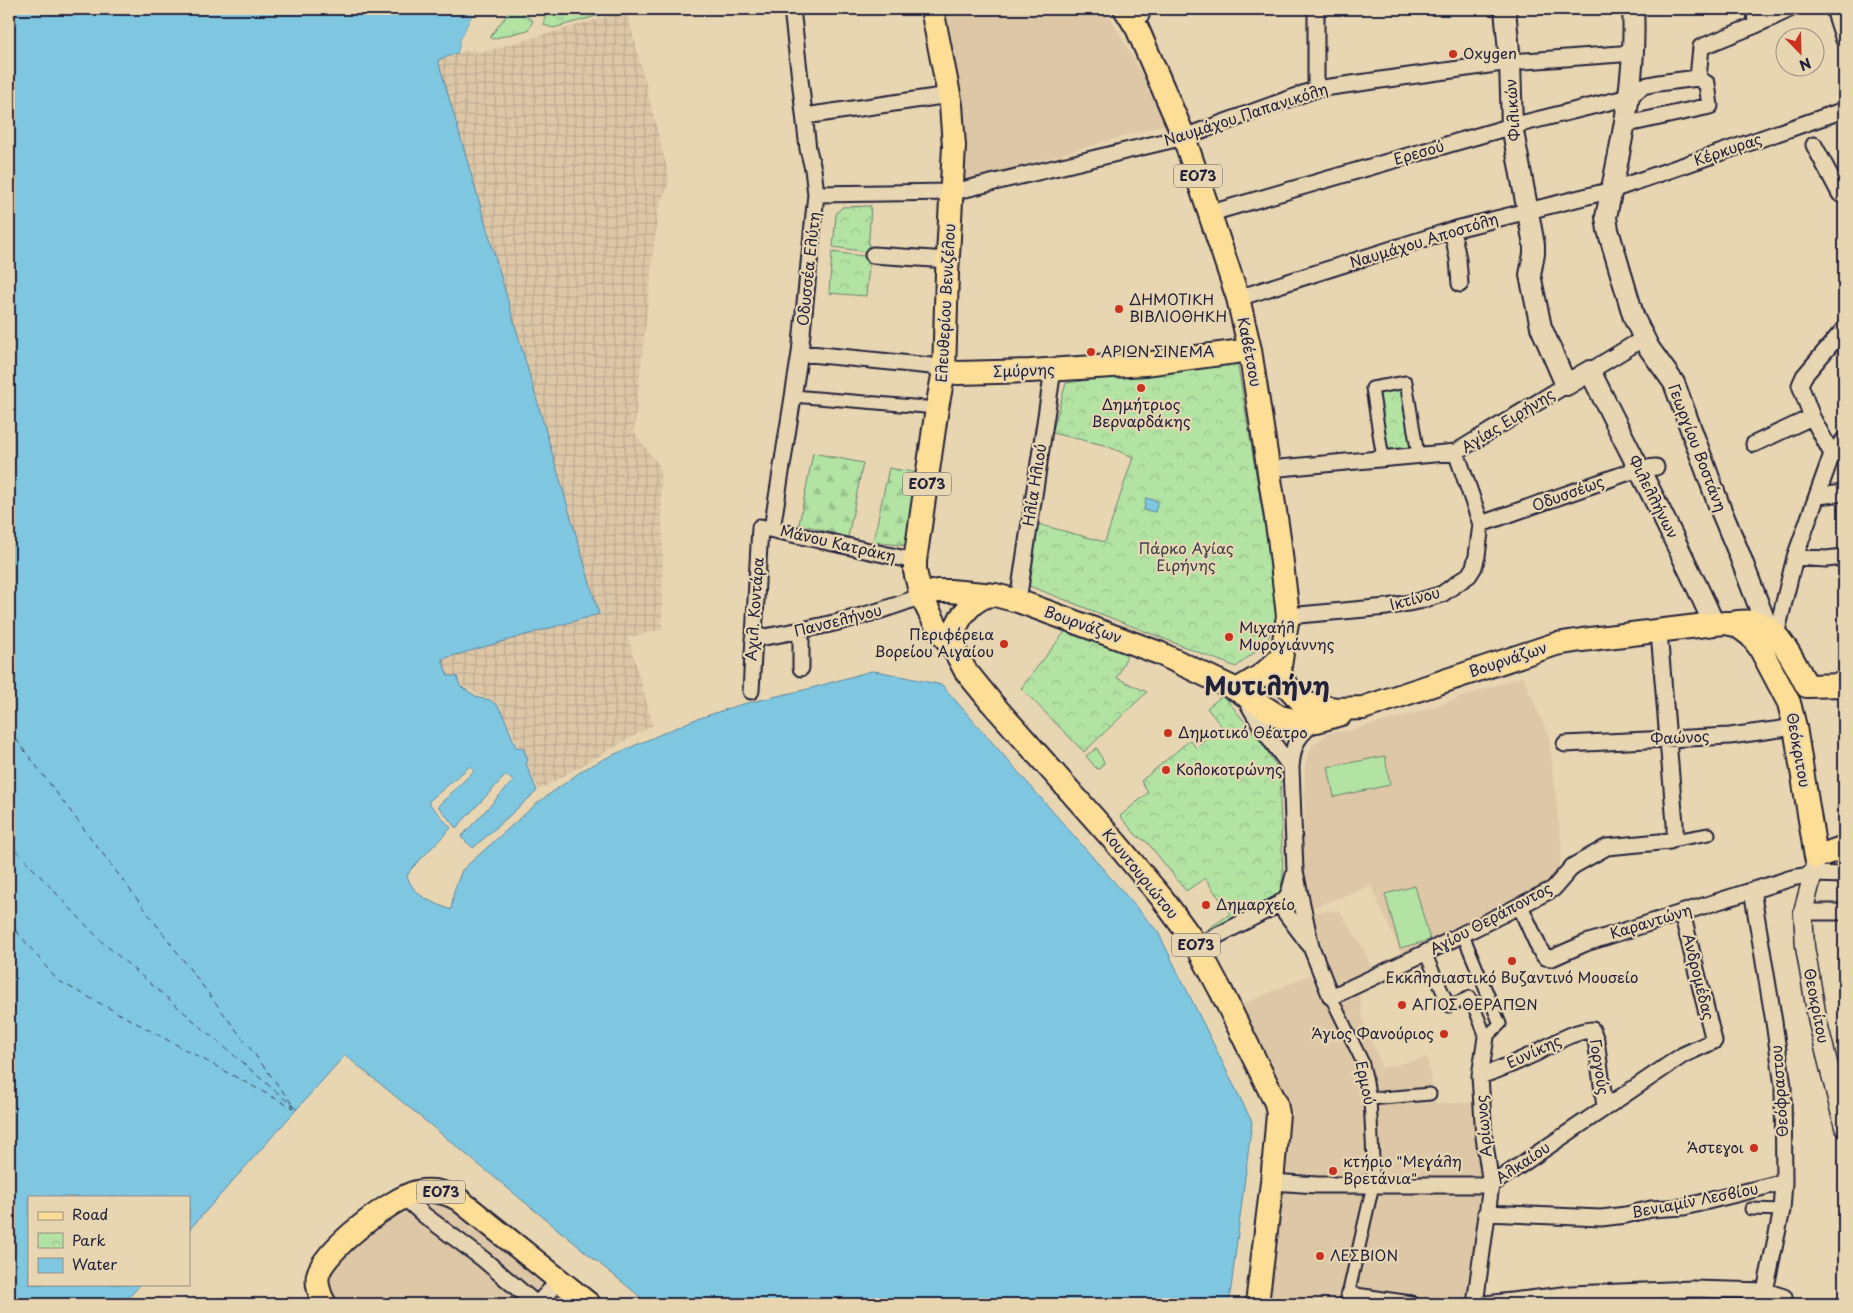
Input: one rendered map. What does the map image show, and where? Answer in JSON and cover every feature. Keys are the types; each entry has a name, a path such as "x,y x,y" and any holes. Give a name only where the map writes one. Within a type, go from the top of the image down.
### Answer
{"main road":[{"name":"Ελευθερίου Βενιζέλου","path":"921,596 915,571 915,561 944,371 954,146 949,95 932,9"},
{"name":"Φιλικών","path":"1505,9 1510,62 1512,126 1528,210"},
{"name":"Γεωργίου Βοστάνη","path":"1633,9 1634,53 1629,97 1606,217 1608,230 1634,318 1644,338 1674,383 1720,508 1771,631"},
{"name":"Καβέτσου","path":"1136,11 1137,28 1184,137 1238,298 1250,350 1269,469 1288,616 1280,669 1283,681 1293,694 1312,712"},
{"path":"1528,210 1534,249 1530,275 1544,337 1566,385"},
{"name":"Σμύρνης","path":"944,371 958,373 1053,370 1145,364 1250,350"},
{"name":"Αγίας Ειρήνης","path":"1566,385 1590,370"},
{"name":"Φιλελλήνων","path":"1590,370 1647,468 1690,569 1720,624"},
{"name":"Βουρνάζων","path":"921,596 937,591 994,595 1018,601 1159,653 1240,693 1280,717 1303,722 1312,712 1323,708 1362,708 1556,644 1720,624 1752,622 1771,631"},
{"path":"955,651 957,627 972,604 982,597 994,595"},
{"name":"ΕΟ73","path":"921,596 936,626 955,651"},
{"name":"Θεόκριτου","path":"1720,624 1740,627 1751,636 1760,648 1789,703 1795,727 1814,866"},
{"path":"1771,631 1793,661 1807,686"},
{"name":"Κουντουριώτου","path":"955,651 966,670 991,702 1162,898 1196,946 1221,991 1276,1103 1278,1114 1272,1182 1257,1304"},
{"path":"1240,693 1281,658"},
{"path":"1773,672 1780,678 1789,677 1794,671 1793,661"},
{"path":"1789,703 1793,692 1802,686 1844,685"},
{"path":"1814,866 1844,847"},
{"name":"ΕΟ73","path":"325,1304 321,1298 317,1279 323,1263 340,1244 389,1205 404,1197 428,1191 452,1196 476,1212 589,1304"}],"street":[{"name":"Οδυσσέα Ελύτη","path":"766,528 794,396 816,194 808,149 792,9"},
{"path":"1316,9 1316,89"},
{"path":"1755,9 1756,25"},
{"path":"1624,124 1710,106 1707,84 1698,78 1701,47 1790,9"},
{"path":"1834,9 1844,40"},
{"name":"Ναυμάχου Παπανικόλη","path":"816,194 953,192 1184,137 1316,89 1510,62 1634,53"},
{"name":"Ερεσού","path":"1211,213 1512,126 1629,97 1643,86 1698,78"},
{"path":"805,116 949,95"},
{"name":"Κέρκυρας","path":"1612,190 1844,110"},
{"path":"1814,145 1840,194 1844,192"},
{"name":"Ναυμάχου Αποστόλη","path":"1238,298 1452,230 1612,190"},
{"path":"1452,230 1458,259 1460,284"},
{"path":"873,255 948,260"},
{"path":"1832,454 1812,417 1800,388 1804,376 1844,329"},
{"name":"Αγίας Ειρήνης","path":"1590,370 1644,338"},
{"name":"Σμύρνης","path":"800,353 922,365 944,371"},
{"name":"Ηλία Ηλιού","path":"1018,601 1053,370"},
{"path":"1383,459 1372,388 1406,382 1418,455"},
{"name":"Αγίας Ειρήνης","path":"1269,469 1456,452 1566,385"},
{"path":"794,396 937,408"},
{"path":"1754,444 1812,417"},
{"path":"1771,631 1832,454 1844,440"},
{"name":"Ικτίνου","path":"1288,616 1387,607 1419,601 1442,594 1460,582 1474,567 1481,524 1456,452"},
{"name":"Οδυσσέως","path":"1481,524 1647,468"},
{"path":"1818,496 1844,493"},
{"name":"Μάνου Κατράκη","path":"766,528 915,561"},
{"name":"Αχιλ. Κοντάρα","path":"750,691 753,639 766,528"},
{"path":"1796,557 1826,559 1844,557"},
{"name":"Πανσελήνου","path":"753,639 843,622 895,607 921,596"},
{"path":"801,630 801,668"},
{"path":"1659,632 1669,738 1673,838 1709,834"},
{"path":"1240,693 1269,739 1291,767"},
{"path":"1196,946 1279,904 1287,897 1295,870 1291,767 1294,744 1307,728 1312,712"},
{"name":"Φαώνος","path":"1565,744 1730,736 1795,727"},
{"name":"Αγίου Θεράποντος","path":"1331,996 1425,953 1553,889 1573,866 1607,847 1673,838"},
{"name":"Καραντώνη","path":"1520,906 1540,950 1545,957 1552,958 1586,943 1792,878 1814,866 1844,874"},
{"name":"Θεόκριτου","path":"1803,912 1814,866"},
{"name":"Ερμού","path":"1295,870 1311,946 1331,996 1362,1061 1370,1099 1373,1186 1347,1300"},
{"name":"Θεόφραστου","path":"1752,890 1783,1077 1784,1182 1782,1210 1765,1291"},
{"path":"1279,904 1311,946"},
{"path":"1803,912 1844,912"},
{"name":"Θεοκρίτου","path":"1803,912 1805,947 1818,1023 1844,1127"},
{"name":"Ανδρομέδας","path":"1682,913 1714,1041"},
{"path":"1425,953 1449,1006 1470,998 1486,1037 1500,1024 1462,935"},
{"name":"Ευνίκης","path":"1480,1076 1534,1054 1562,1039 1589,1030"},
{"name":"Γοργούς","path":"1589,1030 1594,1032 1596,1040 1605,1107"},
{"name":"Αρίωνος","path":"1475,1304 1491,1185 1484,1137 1480,1076 1486,1037"},
{"name":"Αλκαίου","path":"1272,1182 1373,1186 1491,1185 1683,1055 1714,1041"},
{"path":"1370,1099 1430,1094"},
{"name":"Βενιαμίν Λεσβίου","path":"1486,1213 1615,1217 1651,1208 1684,1206 1784,1182"},
{"path":"404,1197 424,1215 484,1259 537,1304 559,1281"},
{"path":"1752,1209 1782,1210"},
{"path":"1486,1304 1571,1294 1629,1298 1693,1290 1765,1291 1783,1301"},
{"path":"1347,1300 1411,1304"}],"shaded area":[{"path":"945,9 1106,9 1170,123 962,183 956,66"},
{"path":"627,11 670,180 658,209 634,432 660,467 663,541 662,630 628,637 653,725 539,790 500,706 460,684 458,675 448,676 442,659 599,614 438,60 467,50 483,52"},
{"path":"1523,676 1549,737 1562,849 1559,868 1547,885 1403,958 1371,886 1309,909 1303,895 1305,762 1312,746 1328,733 1346,731 1412,714"},
{"path":"1339,910 1364,949 1377,980 1359,988 1362,1015 1382,1068 1427,1057 1436,1104 1477,1102 1486,1189 1472,1304 1268,1304 1284,1186 1286,1121 1239,1006 1323,969 1307,913"},
{"path":"451,1203 582,1304 329,1304 325,1270 395,1217 427,1205"}],"green space":[{"path":"511,9 517,9 533,21 528,30 492,39 490,37"},
{"path":"549,9 607,9 600,15 553,28 544,25 544,19"},
{"path":"871,206 868,252 833,247 836,214 842,207"},
{"path":"832,252 870,257 866,296 829,293"},
{"name":"Πάρκο Αγίας Ειρήνης","path":"1237,361 1279,611 1266,643 1236,667 1027,585 1034,523 1105,542 1133,457 1104,445 1052,433 1066,383"},
{"path":"1404,387 1413,450 1385,453 1377,391"},
{"path":"813,453 863,463 848,537 799,524"},
{"path":"889,468 924,474 909,546 873,542"},
{"path":"1067,629 1128,653 1117,678 1147,692 1084,752 1021,688"},
{"path":"1223,695 1261,742 1281,773 1280,800 1283,874 1281,888 1275,900 1213,930 1208,929 1230,914 1205,878 1186,891 1148,843 1136,835 1120,816 1148,793 1141,781 1190,740 1196,748 1222,727 1207,708"},
{"path":"1097,748 1104,763 1099,769 1086,756"},
{"path":"1385,756 1390,785 1334,797 1328,767"},
{"path":"1415,886 1430,940 1400,948 1385,894"}],"water":[{"path":"9,9 475,9 461,39 458,53 438,60 599,614 442,659 448,676 457,676 460,686 479,698 490,700 498,706 516,747 523,748 528,760 526,764 537,791 473,848 461,837 513,781 506,775 456,828 438,806 474,771 470,766 428,802 451,828 411,869 407,876 410,883 424,898 451,910 454,891 462,870 536,804 583,770 691,721 739,705 808,689 871,671 942,685 1158,932 1252,1122 1229,1304 649,1304 345,1055 190,1229 190,1196 28,1196 28,1286 139,1286 123,1304 9,1304"},
{"path":"1146,498 1158,501 1155,512 1144,510"}],"pier":[{"path":"475,9 477,9 476,13 463,40 461,52 458,53 461,39"}],"ferry route":[{"path":"9,730 296,1109"},
{"path":"9,843 101,941 294,1107"},
{"path":"9,922 57,980 293,1108"}],"place":[{"name":"Oxygen","path":"1453,54"},
{"name":"ΔΗΜΟΤΙΚΗ ΒΙΒΛΙΟΘΗΚΗ","path":"1119,309"},
{"name":"ΑΡΙΩΝ ΣΙΝΕΜΑ","path":"1091,352"},
{"name":"Δημήτριος Βερναρδάκης","path":"1141,388"},
{"name":"Μιχαήλ Μυρογιάννης","path":"1229,637"},
{"name":"Περιφέρεια Βορείου Αιγαίου","path":"1004,644"},
{"name":"Δημοτικό Θέατρο","path":"1168,733"},
{"name":"Κολοκοτρώνης","path":"1166,770"},
{"name":"Δημαρχείο","path":"1206,905"},
{"name":"Εκκλησιαστικό Βυζαντινό Μουσείο","path":"1512,961"},
{"name":"ΑΓΙΟΣ ΘΕΡΑΠΩΝ","path":"1402,1005"},
{"name":"Άγιος Φανούριος","path":"1444,1034"},
{"name":"Άστεγοι","path":"1754,1148"},
{"name":"κτήριο \"Μεγάλη Βρετάνια\"","path":"1333,1171"},
{"name":"ΛΕΣΒΙΟΝ","path":"1320,1256"}],"district":[{"name":"Μυτιλήνη","path":"1267,686"}]}
